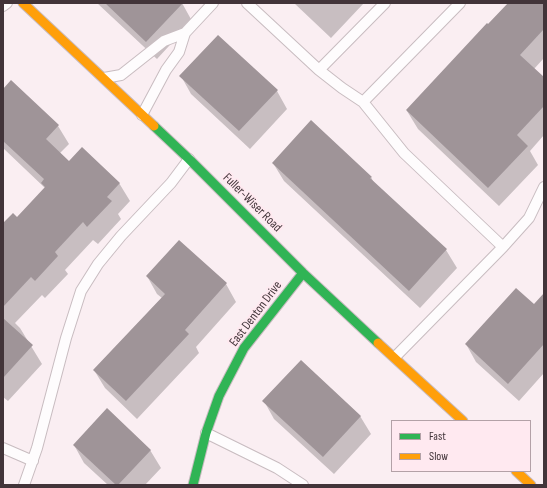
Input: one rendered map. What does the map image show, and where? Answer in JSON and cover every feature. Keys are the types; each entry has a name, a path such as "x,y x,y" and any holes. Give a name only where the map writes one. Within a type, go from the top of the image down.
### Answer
{"street":[{"name":"Fuller-Wiser Road","path":"23,3 189,159 303,273 462,420"},
{"name":"East Denton Drive","path":"193,485 206,433 219,396 244,348 303,273"},
{"path":"517,472 531,485"}],"lane":[{"path":"3,6 7,3"},
{"path":"142,115 166,70 179,52 185,33 213,3"},
{"path":"247,3 319,70 342,88 364,102 404,153 503,247"},
{"path":"319,70 385,3"},
{"path":"364,102 460,3"},
{"path":"103,78 121,75 164,41 185,33"},
{"path":"24,485 33,461 66,338 81,291 98,264 121,236 171,183 189,159"},
{"path":"395,357 503,247 529,218 544,187"},
{"path":"206,433 277,468 303,485"},
{"path":"3,448 33,461"}],"building":[{"path":"105,3 183,3 146,42"},
{"path":"508,3 544,3 544,29 520,55 544,77 544,106 517,135 528,146 488,188 406,110 487,23 488,24"},
{"path":"218,35 278,90 239,131 179,76"},
{"path":"11,80 59,125 46,139 69,161 82,147 120,183 107,197 112,201 87,227 83,222 55,252 58,256 35,281 31,277 3,307 3,223 13,213 17,217 45,187 41,183 44,179 3,141 3,89"},
{"path":"311,120 372,177 370,178 447,249 409,291 272,163"},
{"path":"179,240 227,283 185,330 189,334 126,401 93,370 165,294 146,276"},
{"path":"516,288 534,304 544,293 544,344 508,384 465,344"},
{"path":"3,318 33,345 3,378"},
{"path":"301,360 361,416 323,457 262,401"},
{"path":"107,408 151,450 118,485 116,485 73,445"}],"traffic: fast":[{"path":"154,126 303,273 378,343"},
{"path":"193,485 206,433 219,396 244,348 303,273"}],"traffic: slow":[{"path":"23,3 154,126"},
{"path":"378,343 462,420"},
{"path":"517,472 531,485"}]}
